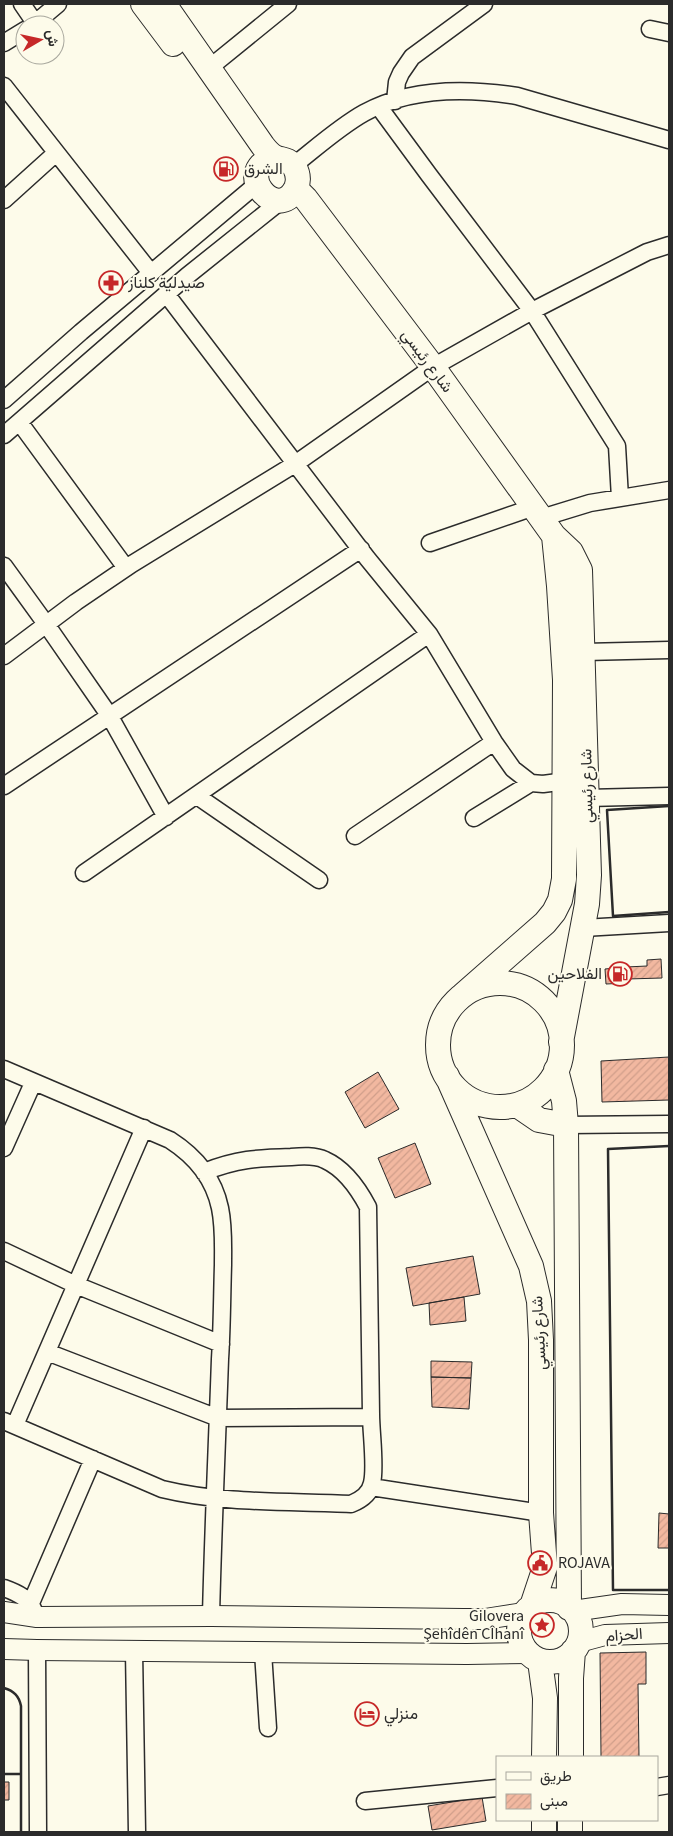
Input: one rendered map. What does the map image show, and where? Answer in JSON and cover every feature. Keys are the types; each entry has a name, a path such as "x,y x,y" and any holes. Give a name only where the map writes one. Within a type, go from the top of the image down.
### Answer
{"highway":[{"name":"شارع رئيسي","path":"143,4 244,136 272,169 298,177 289,194"},
{"name":"شارع رئيسي","path":"164,4 262,146 272,169 264,195 269,198 289,194 306,199 433,367 543,521 571,552 580,570 584,652 589,875 587,904 561,1053 556,1070 540,1092 517,1105 499,1107 473,1101 458,1090 447,1076"},
{"name":"شارع رئيسي","path":"543,521 559,586 565,680 566,781 564,879 560,900 554,912 531,936 450,1008 438,1042 440,1060 531,1266 540,1315 542,1340 542,1513 545,1567 528,1610 520,1623 519,1634 522,1644 534,1657 545,1698 544,1756"},
{"name":"شارع رئيسي","path":"463,995 478,987 496,983 522,987 537,996 550,1009 558,1024 562,1042"},
{"name":"شارع رئيسي","path":"556,1070 564,1101 566,1125 571,1609 580,1626 571,1678 571,1756"},
{"path":"517,1105 539,1120 566,1125"},
{"path":"528,1610 541,1601 551,1600 561,1602 571,1609"},
{"path":"534,1657 558,1661 566,1657 576,1646"}],"main road":[{"path":"571,1609 622,1604 669,1605"},
{"path":"34,1610 37,1650"},
{"path":"4,1612 34,1610 211,1616 478,1619 528,1610"},
{"name":"الحزام","path":"576,1646 605,1635 669,1633"},
{"path":"4,1649 467,1654 534,1657"}],"street":[{"path":"44,15 58,4"},
{"path":"208,69 288,4"},
{"path":"395,101 397,82 412,57 484,4"},
{"path":"650,29 669,33"},
{"path":"4,42 15,35"},
{"path":"4,86 151,273"},
{"path":"4,400 272,169 353,120 379,107 413,97 452,91 502,93 537,101 669,140"},
{"path":"379,107 532,311 617,446 620,498"},
{"path":"4,200 56,153"},
{"path":"4,435 167,295 289,194"},
{"path":"4,656 76,602 126,568 295,464 433,367 532,311 647,252 669,245"},
{"path":"167,295 367,558 429,634 494,742 513,768 532,784"},
{"path":"20,423 126,568"},
{"path":"430,543 543,521 590,503 669,490"},
{"path":"4,786 361,549"},
{"path":"4,566 109,715 166,817"},
{"path":"84,873 429,634"},
{"path":"584,652 669,650"},
{"path":"355,836 494,742"},
{"path":"474,818 532,784 566,781"},
{"path":"197,796 318,880"},
{"path":"587,798 669,796"},
{"path":"583,928 669,923"},
{"path":"4,1069 170,1140 189,1154 204,1172 216,1195 222,1221 221,1344 211,1616"},
{"path":"4,1148 33,1083"},
{"path":"566,1125 669,1124"},
{"path":"144,1128 47,1352 9,1423 162,1489 214,1499 351,1504 364,1498 371,1487 373,1474 368,1207 358,1189 343,1172 323,1159 306,1156 251,1158 204,1172"},
{"path":"4,1251 76,1285 221,1344"},
{"path":"47,1352 218,1418 371,1417"},
{"path":"4,1588 22,1596 34,1610 93,1459"},
{"path":"371,1487 542,1513"},
{"path":"37,1650 38,1832"},
{"path":"134,1651 137,1832"},
{"path":"263,1652 268,1728"},
{"path":"365,1802 496,1788"}],"building":[{"path":"661,959 662,978 627,979 626,967 647,966 647,960"},
{"path":"626,967 627,983 606,984 605,969"},
{"path":"669,1057 669,1100 602,1102 601,1061"},
{"path":"378,1072 399,1109 365,1128 345,1092"},
{"path":"415,1143 431,1184 395,1198 378,1158"},
{"path":"473,1256 480,1294 413,1306 406,1268"},
{"path":"464,1297 466,1321 430,1325 429,1303"},
{"path":"431,1361 472,1362 471,1378 431,1377"},
{"path":"431,1377 471,1378 469,1409 432,1407"},
{"path":"659,1513 669,1514 669,1548 658,1548"},
{"path":"646,1652 646,1684 638,1684 639,1756 601,1756 600,1653"},
{"path":"4,1782 9,1782 9,1800 4,1800"},
{"path":"482,1797 486,1821 432,1830 428,1806"}],"wall":[{"path":"669,806 607,810 613,916 669,912"},
{"path":"669,1146 608,1149 613,1590 669,1590"},
{"path":"4,1688 15,1694 21,1706 21,1832"},
{"path":"4,1774 21,1774"}],"place":[{"name":"الشرق","path":"226,169"},
{"name":"صيدلية كلناز","path":"111,283"},
{"name":"الفلاحين","path":"620,974"},
{"name":"ROJAVA","path":"540,1563"},
{"name":"Gilovera Şehîdên CÎhanî","path":"542,1625"},
{"name":"منزلي","path":"367,1714"}]}
